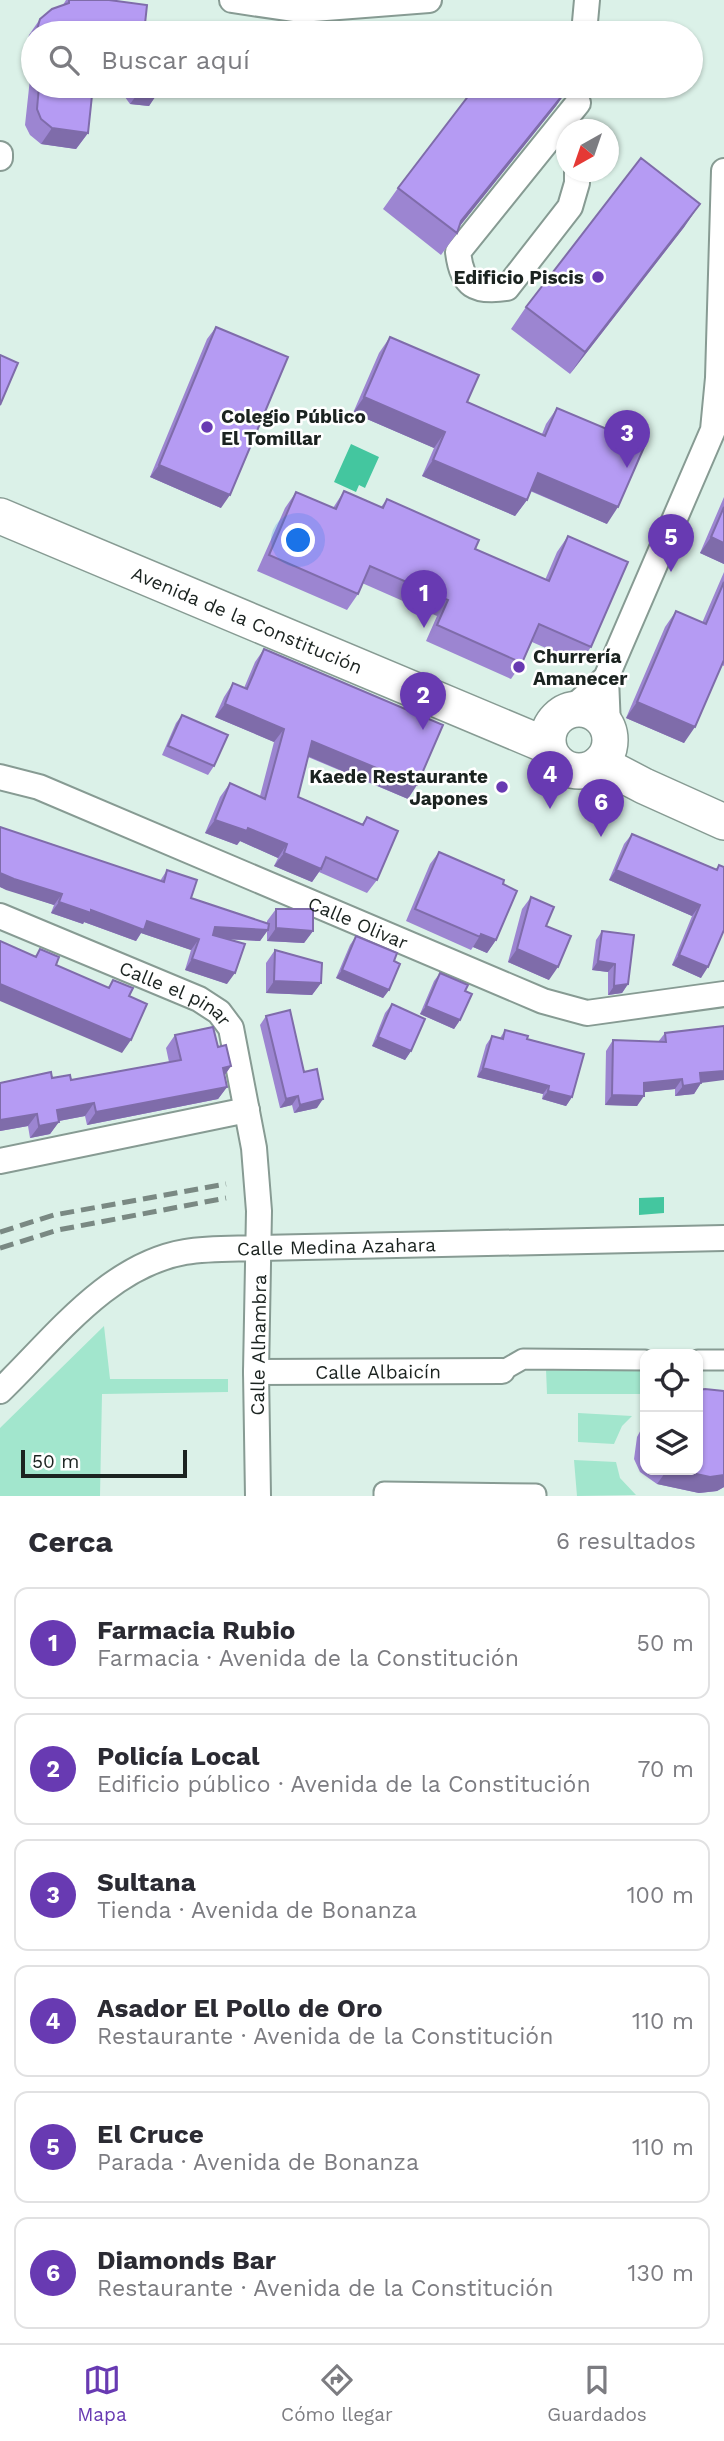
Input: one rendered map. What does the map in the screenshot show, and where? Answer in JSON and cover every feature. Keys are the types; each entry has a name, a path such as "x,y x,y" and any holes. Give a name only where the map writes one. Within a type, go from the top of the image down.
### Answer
{"main road":[{"name":"Avenida de la Constitución","path":"0,516 495,722 558,725"},
{"path":"606,745 591,769 569,770 552,756 558,725 580,709 590,711 602,718 606,745 643,786 724,822"}],"street":[{"path":"232,0 300,9 429,0"},
{"path":"585,21 587,0"},
{"path":"559,119 575,98"},
{"path":"578,98 578,119"},
{"path":"556,123 458,252 459,264 466,279 477,290 507,288 570,207 577,182"},
{"path":"558,725 606,678 719,433 724,172"},
{"path":"606,678 606,745"},
{"name":"Calle Olivar","path":"0,777 39,787 543,1002 587,1013 724,994"},
{"name":"Calle el pinar","path":"0,916 199,999 219,1012 231,1028 247,1110"},
{"path":"0,1161 247,1110"},
{"name":"Calle Alhambra","path":"247,1110 254,1148 260,1248 256,1372 258,1496"},
{"name":"Calle Medina Azahara","path":"0,1391 84,1306 138,1268 184,1252 724,1238"},
{"path":"502,1371 523,1359 640,1360"},
{"path":"703,1360 724,1360"},
{"name":"Calle Albaicín","path":"256,1372 502,1371"},
{"path":"384,1496 384,1492 536,1493 536,1496"}],"shaded area":[{"path":"351,444 379,457 365,488 359,485 356,492 334,482"},
{"path":"664,1197 664,1213 639,1215 639,1198"},
{"path":"104,1326 110,1379 228,1379 228,1392 102,1394 100,1496 0,1496 0,1428"},
{"path":"546,1369 640,1371 640,1394 547,1394"},
{"path":"578,1413 632,1416 622,1426 614,1444 578,1442"},
{"path":"574,1460 616,1462 620,1478 636,1495 577,1496"}],"building":[{"path":"69,0 109,0 147,5 145,21 39,21 52,9 69,3"},
{"path":"38,98 92,98 88,133 52,128 41,119 37,109"},
{"path":"467,98 560,98 461,221 457,233 398,188"},
{"name":"Edificio Piscis","path":"641,158 700,204 585,352 526,307"},
{"path":"216,327 288,357 230,495 159,465"},
{"path":"390,337 479,375 467,402 545,436 557,408 645,445 618,507 538,473 527,500 433,460 445,432 364,397"},
{"path":"0,355 18,363 0,405"},
{"path":"344,491 383,508 387,499 479,540 475,549 549,581 568,536 628,562 591,647 539,624 522,663 437,625 448,600 370,566 358,594 269,555 296,492 336,509"},
{"path":"724,507 724,543 711,537"},
{"path":"724,582 724,660 695,727 637,702 676,611 706,624"},
{"path":"264,649 443,725 417,785 312,741 298,797 363,825 367,817 398,831 377,880 326,857 321,869 284,853 287,844 248,828 247,831 215,820 230,783 265,799 284,729 225,704 233,683 247,689"},
{"path":"182,715 228,735 214,766 168,746"},
{"path":"0,827 164,882 167,870 197,880 191,898 269,924 268,930 215,927 213,935 245,944 235,973 192,959 199,939 147,921 144,930 91,910 91,913 59,902 62,894 0,873"},
{"path":"632,834 717,870 719,865 724,867 724,930 708,967 679,955 700,905 616,870"},
{"path":"439,852 504,880 503,884 517,891 496,940 481,934 480,937 415,909"},
{"path":"531,897 554,907 546,926 571,936 558,967 517,949"},
{"path":"276,909 313,909 313,931 276,928"},
{"path":"602,931 634,935 628,984 614,986 615,964 598,961"},
{"path":"356,936 397,953 394,961 400,964 389,990 342,970"},
{"path":"0,941 36,957 40,949 59,957 56,965 109,988 113,980 133,988 129,996 147,1004 131,1040 0,984"},
{"path":"275,950 322,963 321,983 274,981"},
{"path":"440,973 468,985 465,991 472,994 460,1020 426,1006"},
{"path":"392,1004 425,1019 411,1051 378,1037"},
{"path":"290,1010 304,1072 317,1069 323,1099 300,1105 298,1096 286,1099 266,1016"},
{"path":"724,1026 724,1071 700,1073 701,1083 683,1086 682,1079 644,1083 644,1096 612,1095 613,1040 666,1042 665,1033"},
{"path":"213,1027 218,1047 226,1045 231,1066 223,1068 227,1087 96,1112 94,1103 57,1110 59,1122 39,1126 37,1114 0,1120 0,1083 51,1072 52,1078 70,1075 71,1080 181,1060 175,1035"},
{"path":"505,1030 528,1036 527,1039 584,1054 572,1097 548,1091 549,1086 483,1068 492,1036 503,1039"},
{"path":"703,1389 724,1391 724,1475 710,1477 701,1475 703,1475"}],"railway":[{"path":"0,1232 54,1215 226,1184"},
{"path":"0,1248 58,1230 226,1198"}],"place":[{"name":"Edificio Piscis","path":"598,277"},
{"name":"Colegio Público El Tomillar","path":"207,427"},
{"name":"Sultana","path":"627,468"},
{"name":"El Cruce","path":"671,572"},
{"name":"Farmacia Rubio","path":"424,628"},
{"name":"Churrería Amanecer","path":"519,667"},
{"name":"Policía Local","path":"423,730"},
{"name":"Kaede Restaurante Japones","path":"502,787"},
{"name":"Asador El Pollo de Oro","path":"550,809"},
{"name":"Diamonds Bar","path":"601,837"}]}
